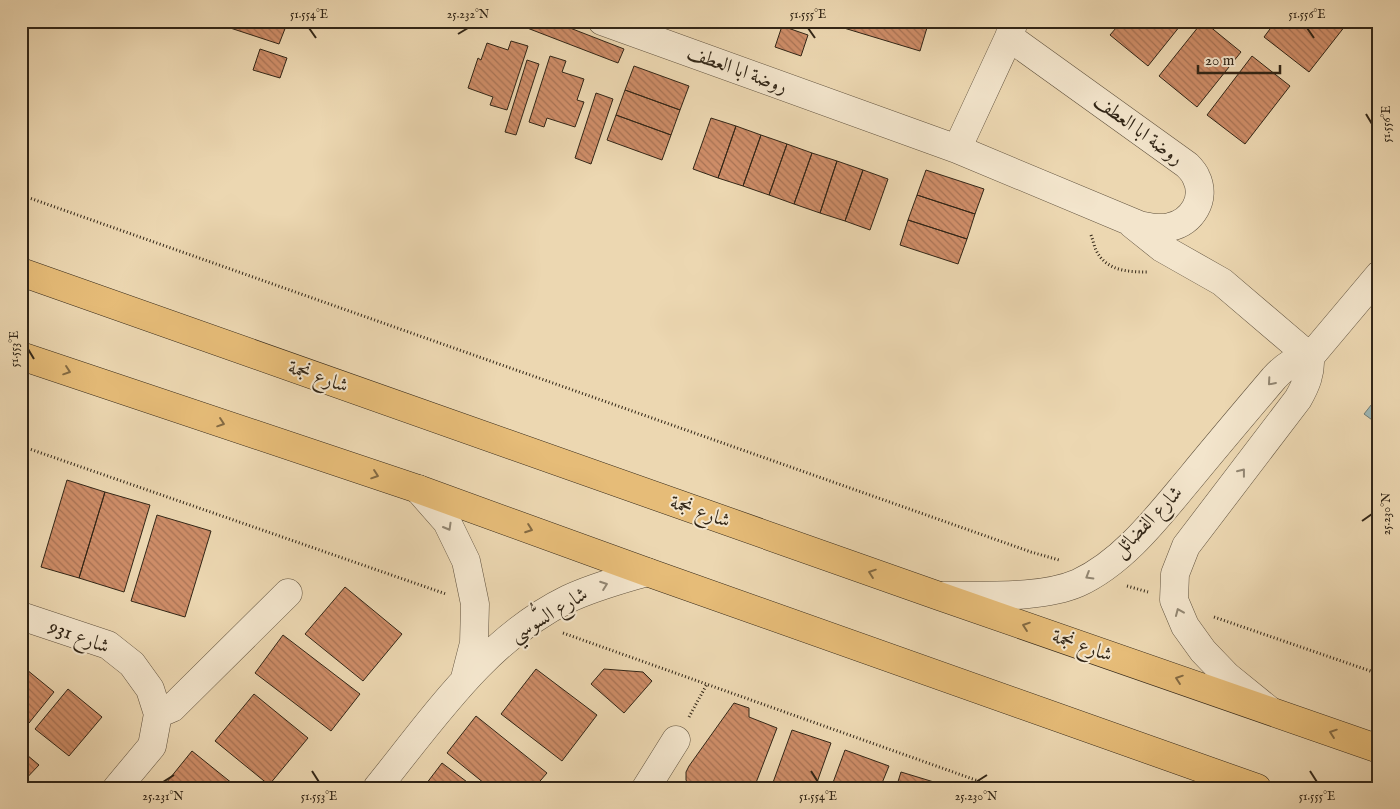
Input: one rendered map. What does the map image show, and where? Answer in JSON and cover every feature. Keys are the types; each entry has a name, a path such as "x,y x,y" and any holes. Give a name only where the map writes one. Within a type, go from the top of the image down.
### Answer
{"main road":[{"name":"شارع نجمة","path":"21,272 1379,749"},
{"path":"21,356 418,489 1257,788"}],"street":[{"name":"روضة ابا العطف","path":"602,21 957,149 1139,225 1154,229 1170,227 1186,220 1196,208 1200,196 1200,187 1196,176 1187,165 1011,29 957,149"},
{"path":"1126,220 1162,248 1222,282 1310,357 1379,275"},
{"name":"شارع الفضائل","path":"939,596 1047,592 1078,583 1097,571 1119,556 1148,527 1282,369 1291,362 1310,357 1309,378 1298,399 1186,546 1175,574 1174,600 1185,626 1203,650 1228,676 1271,711"},
{"name":"شارع السُّوسي","path":"418,489 447,522 466,561 475,604 474,643 464,680"},
{"name":"شارع السُّوسي","path":"377,788 464,680 495,649 530,621 567,600 590,590 647,572"},
{"path":"117,788 152,746 158,714 172,708 288,593"},
{"name":"شارع 931","path":"21,616 108,645 132,664 150,689 158,714"},
{"path":"646,788 676,740"}],"path":[{"path":"21,195 1031,552 1097,571 1117,582 1174,600 1190,609 1379,674"},
{"path":"21,446 475,604"},
{"path":"530,621 998,788"},
{"path":"676,740 707,684"}],"water":[{"path":"1379,395 1379,425 1364,414"}],"building":[{"path":"209,21 288,21 279,44"},
{"path":"509,21 552,21 624,49 618,63"},
{"path":"648,21 667,21 664,27"},
{"path":"824,21 929,21 920,51"},
{"path":"1122,21 1184,21 1148,66 1110,35"},
{"path":"1203,21 1241,52 1197,107 1159,76"},
{"path":"1249,21 1260,21 1256,27"},
{"path":"1276,21 1349,21 1309,72 1264,37"},
{"path":"782,26 808,35 801,56 775,47"},
{"path":"511,41 528,46 507,110 490,105 493,97 468,88 478,58 481,60 487,43 508,50"},
{"path":"260,49 287,58 280,78 253,70"},
{"path":"550,56 566,61 562,72 584,79 577,100 584,102 575,127 547,118 544,127 529,122"},
{"path":"1252,56 1290,86 1245,144 1207,115"},
{"path":"527,60 539,64 516,135 505,132"},
{"path":"634,66 689,86 680,110 625,90"},
{"path":"625,90 680,110 671,135 616,115"},
{"path":"596,93 613,99 591,164 575,158"},
{"path":"616,115 671,135 662,160 607,140"},
{"path":"711,118 736,126 718,178 693,169"},
{"path":"736,126 761,135 743,186 718,178"},
{"path":"761,135 787,144 769,195 743,186"},
{"path":"787,144 812,153 794,204 769,195"},
{"path":"812,153 837,161 820,213 794,204"},
{"path":"837,161 863,170 845,221 820,213"},
{"path":"863,170 888,179 870,230 845,221"},
{"path":"926,170 984,189 975,214 917,195"},
{"path":"917,195 975,214 967,239 908,220"},
{"path":"908,220 967,239 958,264 900,245"},
{"path":"67,480 105,492 79,578 41,567"},
{"path":"105,492 150,505 124,592 79,578"},
{"path":"157,515 211,531 185,617 131,601"},
{"path":"345,587 402,634 363,681 305,634"},
{"path":"283,635 360,694 331,731 255,673"},
{"path":"21,665 54,692 29,723 21,717"},
{"path":"536,669 597,715 562,761 501,714"},
{"path":"604,669 643,672 652,681 624,713 591,684"},
{"path":"68,689 102,717 69,756 35,729"},
{"path":"254,694 308,738 269,785 215,741"},
{"path":"734,703 749,708 749,717 777,728 754,788 690,788 686,780 686,772 689,766"},
{"path":"476,716 547,773 534,788 490,788 447,753"},
{"path":"792,730 831,743 815,788 771,788"},
{"path":"21,750 39,765 21,784"},
{"path":"845,750 889,766 880,788 831,788"},
{"path":"192,751 238,788 162,788"},
{"path":"442,763 475,788 423,788"},
{"path":"901,772 947,786 947,788 896,788"}]}
